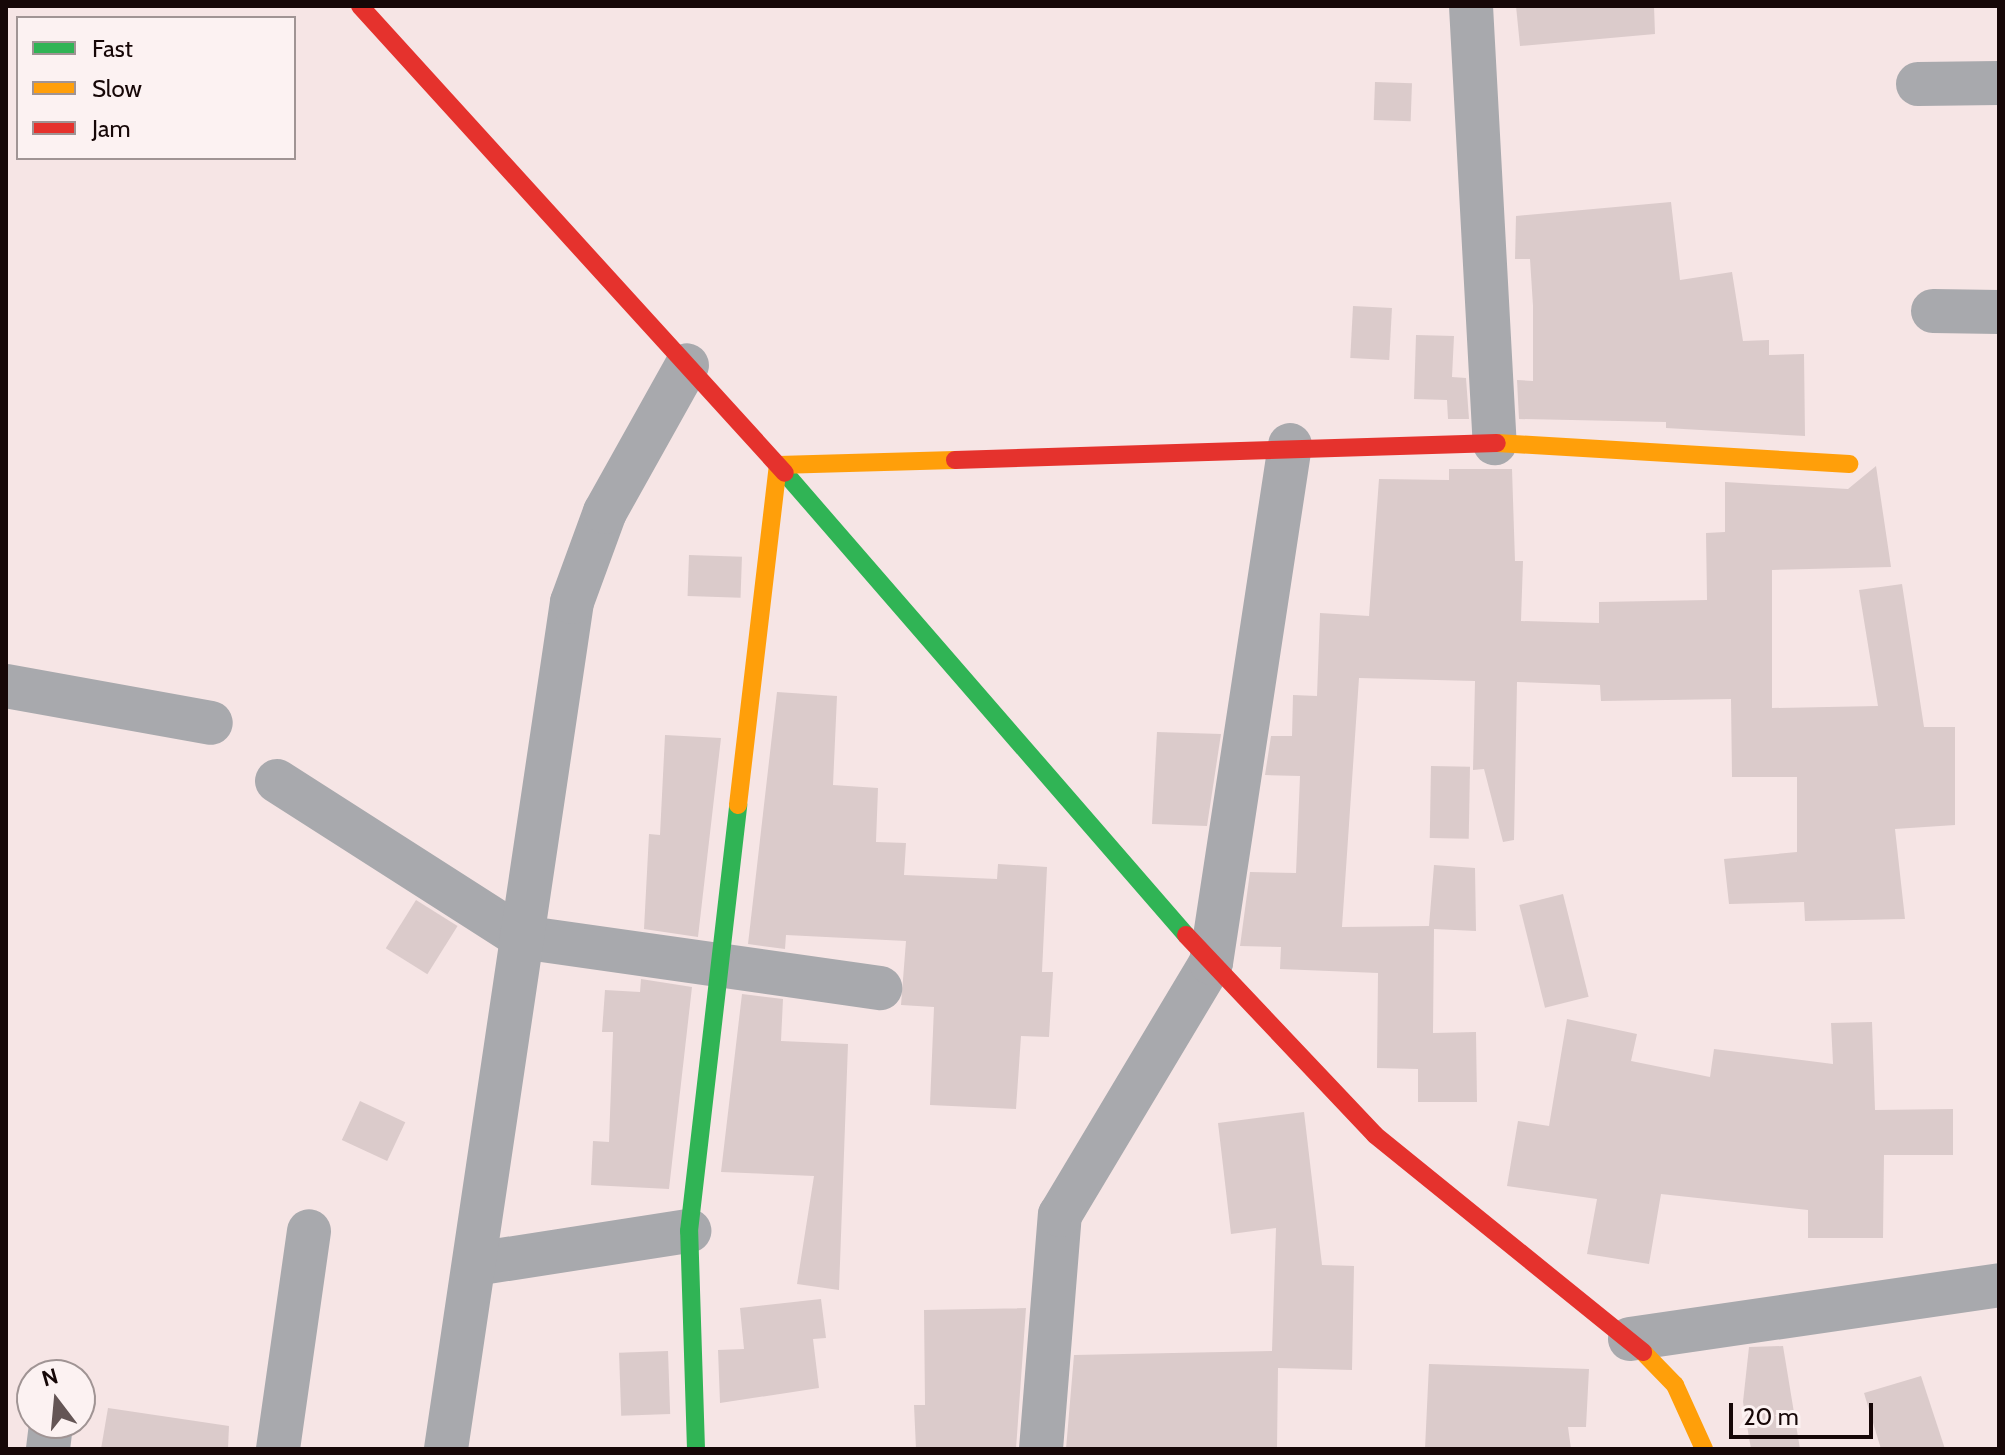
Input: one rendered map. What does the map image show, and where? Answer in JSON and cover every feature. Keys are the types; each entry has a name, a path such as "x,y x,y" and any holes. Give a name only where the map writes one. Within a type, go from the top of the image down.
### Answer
{"street":[{"path":"360,6 778,465 1211,963 1375,1135 1630,1339 1675,1385 1704,1449"},
{"path":"1471,6 1495,443"},
{"path":"1918,84 1999,83"},
{"path":"1933,311 1999,312"},
{"path":"446,1449 572,602 605,512 687,365"},
{"path":"778,465 1290,445 1495,443 1849,464"},
{"path":"1041,1449 1060,1215 1211,963 1290,445"},
{"path":"696,1449 689,1231 778,465"},
{"path":"6,686 211,723"},
{"path":"277,781 521,937 880,988"},
{"path":"278,1449 309,1231"},
{"path":"475,1264 689,1231"},
{"path":"1630,1339 1999,1285"}],"building":[{"path":"1516,6 1654,6 1655,34 1520,46"},
{"path":"1375,82 1412,83 1411,121 1374,120"},
{"path":"1671,202 1680,280 1732,272 1743,341 1769,340 1769,355 1804,354 1805,436 1666,428 1666,422 1519,419 1517,380 1533,381 1533,306 1530,259 1515,259 1516,216"},
{"path":"1353,306 1392,308 1389,360 1350,358"},
{"path":"1416,335 1454,336 1452,377 1466,378 1469,419 1448,419 1447,400 1414,399"},
{"path":"1876,466 1891,567 1772,570 1772,708 1878,706 1859,590 1902,584 1924,727 1955,727 1955,825 1895,829 1905,919 1805,921 1804,902 1729,904 1724,859 1797,852 1797,777 1732,777 1731,699 1601,701 1600,685 1517,682 1514,840 1503,842 1484,769 1473,770 1475,681 1359,678 1342,927 1429,926 1434,865 1475,868 1476,931 1434,929 1433,1033 1476,1032 1477,1102 1418,1102 1418,1069 1377,1068 1378,973 1280,969 1281,947 1240,946 1250,872 1296,873 1300,776 1265,775 1271,736 1292,736 1293,695 1317,696 1320,613 1369,616 1379,479 1449,480 1449,469 1512,469 1515,561 1523,561 1521,621 1599,623 1599,602 1707,600 1706,533 1725,532 1725,482 1848,489"},
{"path":"689,555 742,557 741,598 688,596"},
{"path":"777,692 837,696 833,785 878,788 876,842 906,843 904,875 997,879 998,864 1047,867 1042,972 1053,972 1049,1037 1021,1036 1016,1109 930,1105 934,1007 901,1005 906,941 786,935 785,949 748,944"},
{"path":"1157,732 1221,734 1207,826 1152,824"},
{"path":"665,735 721,738 698,937 644,929 649,834 660,835"},
{"path":"1431,766 1470,767 1469,839 1430,838"},
{"path":"1563,894 1589,997 1545,1008 1519,905"},
{"path":"416,900 458,926 427,974 386,948"},
{"path":"641,979 692,987 669,1189 591,1185 593,1141 609,1142 613,1032 602,1032 605,990 640,992"},
{"path":"742,994 783,999 781,1041 848,1044 839,1290 797,1284 814,1176 721,1172"},
{"path":"1567,1019 1637,1034 1631,1061 1710,1077 1714,1049 1833,1064 1831,1023 1872,1022 1875,1110 1953,1109 1953,1155 1884,1155 1883,1238 1808,1238 1808,1210 1661,1194 1649,1264 1587,1254 1597,1199 1507,1186 1518,1121 1549,1126"},
{"path":"360,1101 405,1122 387,1161 342,1140"},
{"path":"1304,1112 1322,1265 1354,1266 1352,1370 1278,1368 1277,1449 1066,1449 1074,1355 1272,1351 1276,1228 1231,1234 1218,1123"},
{"path":"821,1299 826,1338 813,1339 819,1388 720,1403 718,1350 744,1349 740,1308"},
{"path":"1026,1308 1016,1449 916,1449 914,1405 925,1405 924,1310"},
{"path":"1783,1346 1800,1449 1751,1449 1743,1402 1749,1347"},
{"path":"668,1351 670,1414 621,1416 619,1353"},
{"path":"1429,1364 1589,1369 1586,1427 1568,1427 1571,1449 1425,1449"},
{"path":"1921,1376 1945,1449 1881,1449 1864,1393"},
{"path":"108,1408 229,1426 228,1449 101,1449"}],"traffic: fast":[{"path":"785,473 1186,935"},
{"path":"696,1449 689,1231 738,805"}],"traffic: slow":[{"path":"1497,443 1849,464"},
{"path":"738,805 778,465 955,460"},
{"path":"1643,1352 1675,1385 1704,1449"}],"traffic: jam":[{"path":"360,6 785,473"},
{"path":"955,460 1497,443"},
{"path":"1186,935 1375,1135 1643,1352"}]}
